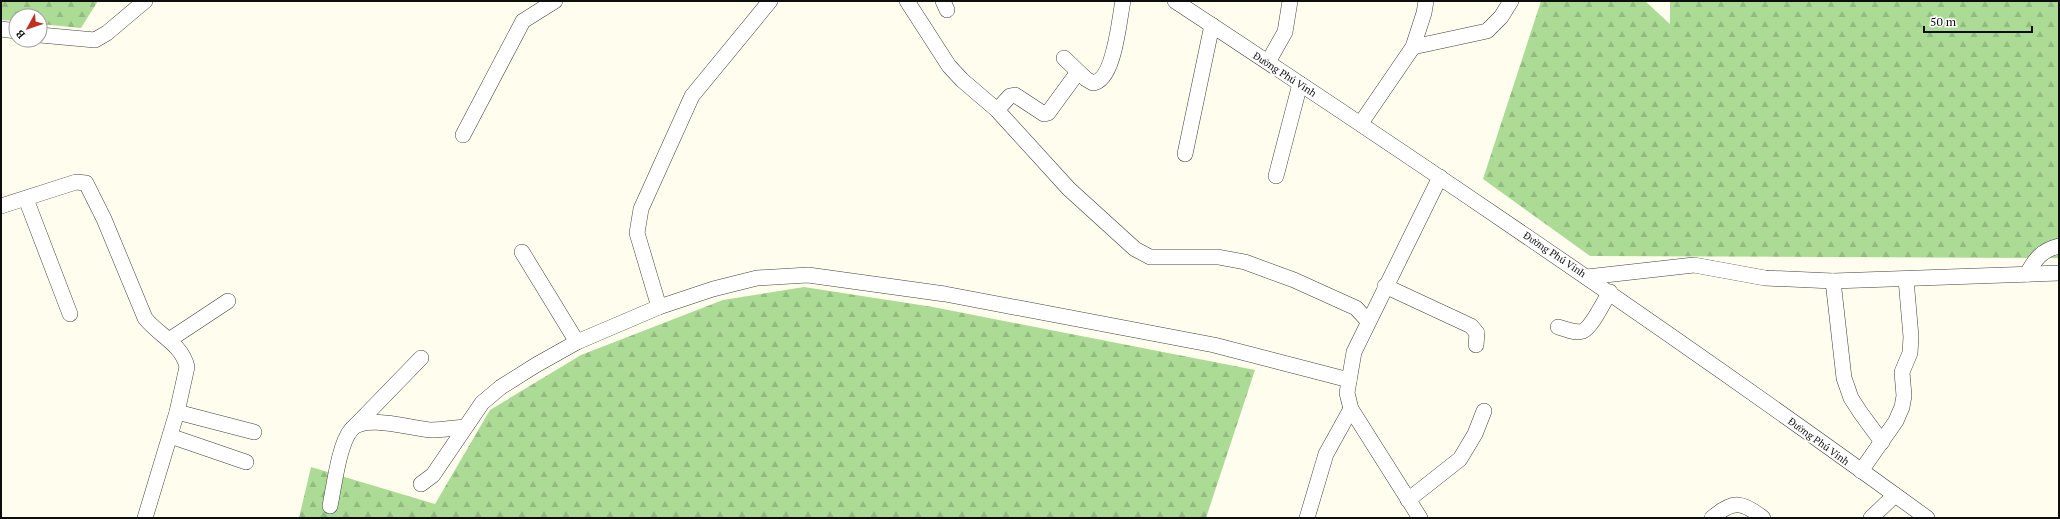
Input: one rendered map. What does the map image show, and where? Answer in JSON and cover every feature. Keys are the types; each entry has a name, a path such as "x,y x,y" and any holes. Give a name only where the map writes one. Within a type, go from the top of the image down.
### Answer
{"street":[{"path":"48,36 95,40 107,33 145,1"},
{"path":"463,135 523,21 554,1"},
{"path":"659,307 637,233 640,209 692,96 770,1"},
{"path":"907,1 949,66 962,80 997,110 1069,189 1125,241 1145,256 1163,258 1218,257 1246,262 1294,280 1356,308 1368,321"},
{"path":"1064,58 1078,72 1094,83 1099,81 1108,70 1112,62 1123,1"},
{"name":"Đường Phú Vinh","path":"1175,1 1610,292 1927,518"},
{"path":"1268,62 1285,32 1290,1"},
{"path":"1361,124 1413,47 1424,13 1426,1"},
{"path":"1413,47 1461,36 1480,34 1487,31 1498,21 1511,1"},
{"path":"1185,154 1212,25"},
{"path":"997,110 1010,96 1015,94 1038,112 1044,114 1048,113 1078,72"},
{"path":"1276,176 1300,84"},
{"path":"1420,518 1351,409 1347,394 1354,352 1385,286 1440,177"},
{"path":"1,206 76,182 86,183 104,219 145,318 152,327 169,340 182,354 187,367 177,412 145,518"},
{"path":"26,199 70,314"},
{"path":"2027,274 2040,254 2059,246"},
{"path":"522,252 577,342"},
{"path":"1587,277 1694,265 1765,278 1833,281 2059,273"},
{"path":"421,484 433,475 464,427 482,403 501,387 577,342 659,307 713,289 757,278 808,276 945,294 1214,345 1349,380"},
{"path":"1861,471 1896,421 1902,407 1904,396 1902,372 1910,353 1911,337 1906,279"},
{"path":"1833,281 1844,378 1851,398 1882,442"},
{"path":"1385,286 1471,326 1477,333 1476,345"},
{"path":"1558,327 1570,331 1583,330 1589,325 1610,292"},
{"path":"169,340 228,301"},
{"path":"330,506 342,448 346,439 355,426 421,358"},
{"path":"1307,518 1326,454 1351,409"},
{"path":"1408,500 1460,460 1475,434 1484,411"},
{"path":"177,412 254,432"},
{"path":"355,426 368,423 398,424 431,430 464,427"},
{"path":"170,436 246,462"},
{"path":"1871,518 1895,495"},
{"path":"1712,518 1726,506 1733,504 1746,506 1763,518"}],"green space":[{"path":"1,1 98,1 81,28 48,25 48,8 8,8 8,20 1,20"},
{"path":"1541,1 1645,1 1670,24 1670,1 2059,1 2059,258 1590,256 1483,179"},
{"path":"804,287 933,307 1255,370 1206,518 299,518 311,467 435,504 490,410 581,355 723,300"}]}
